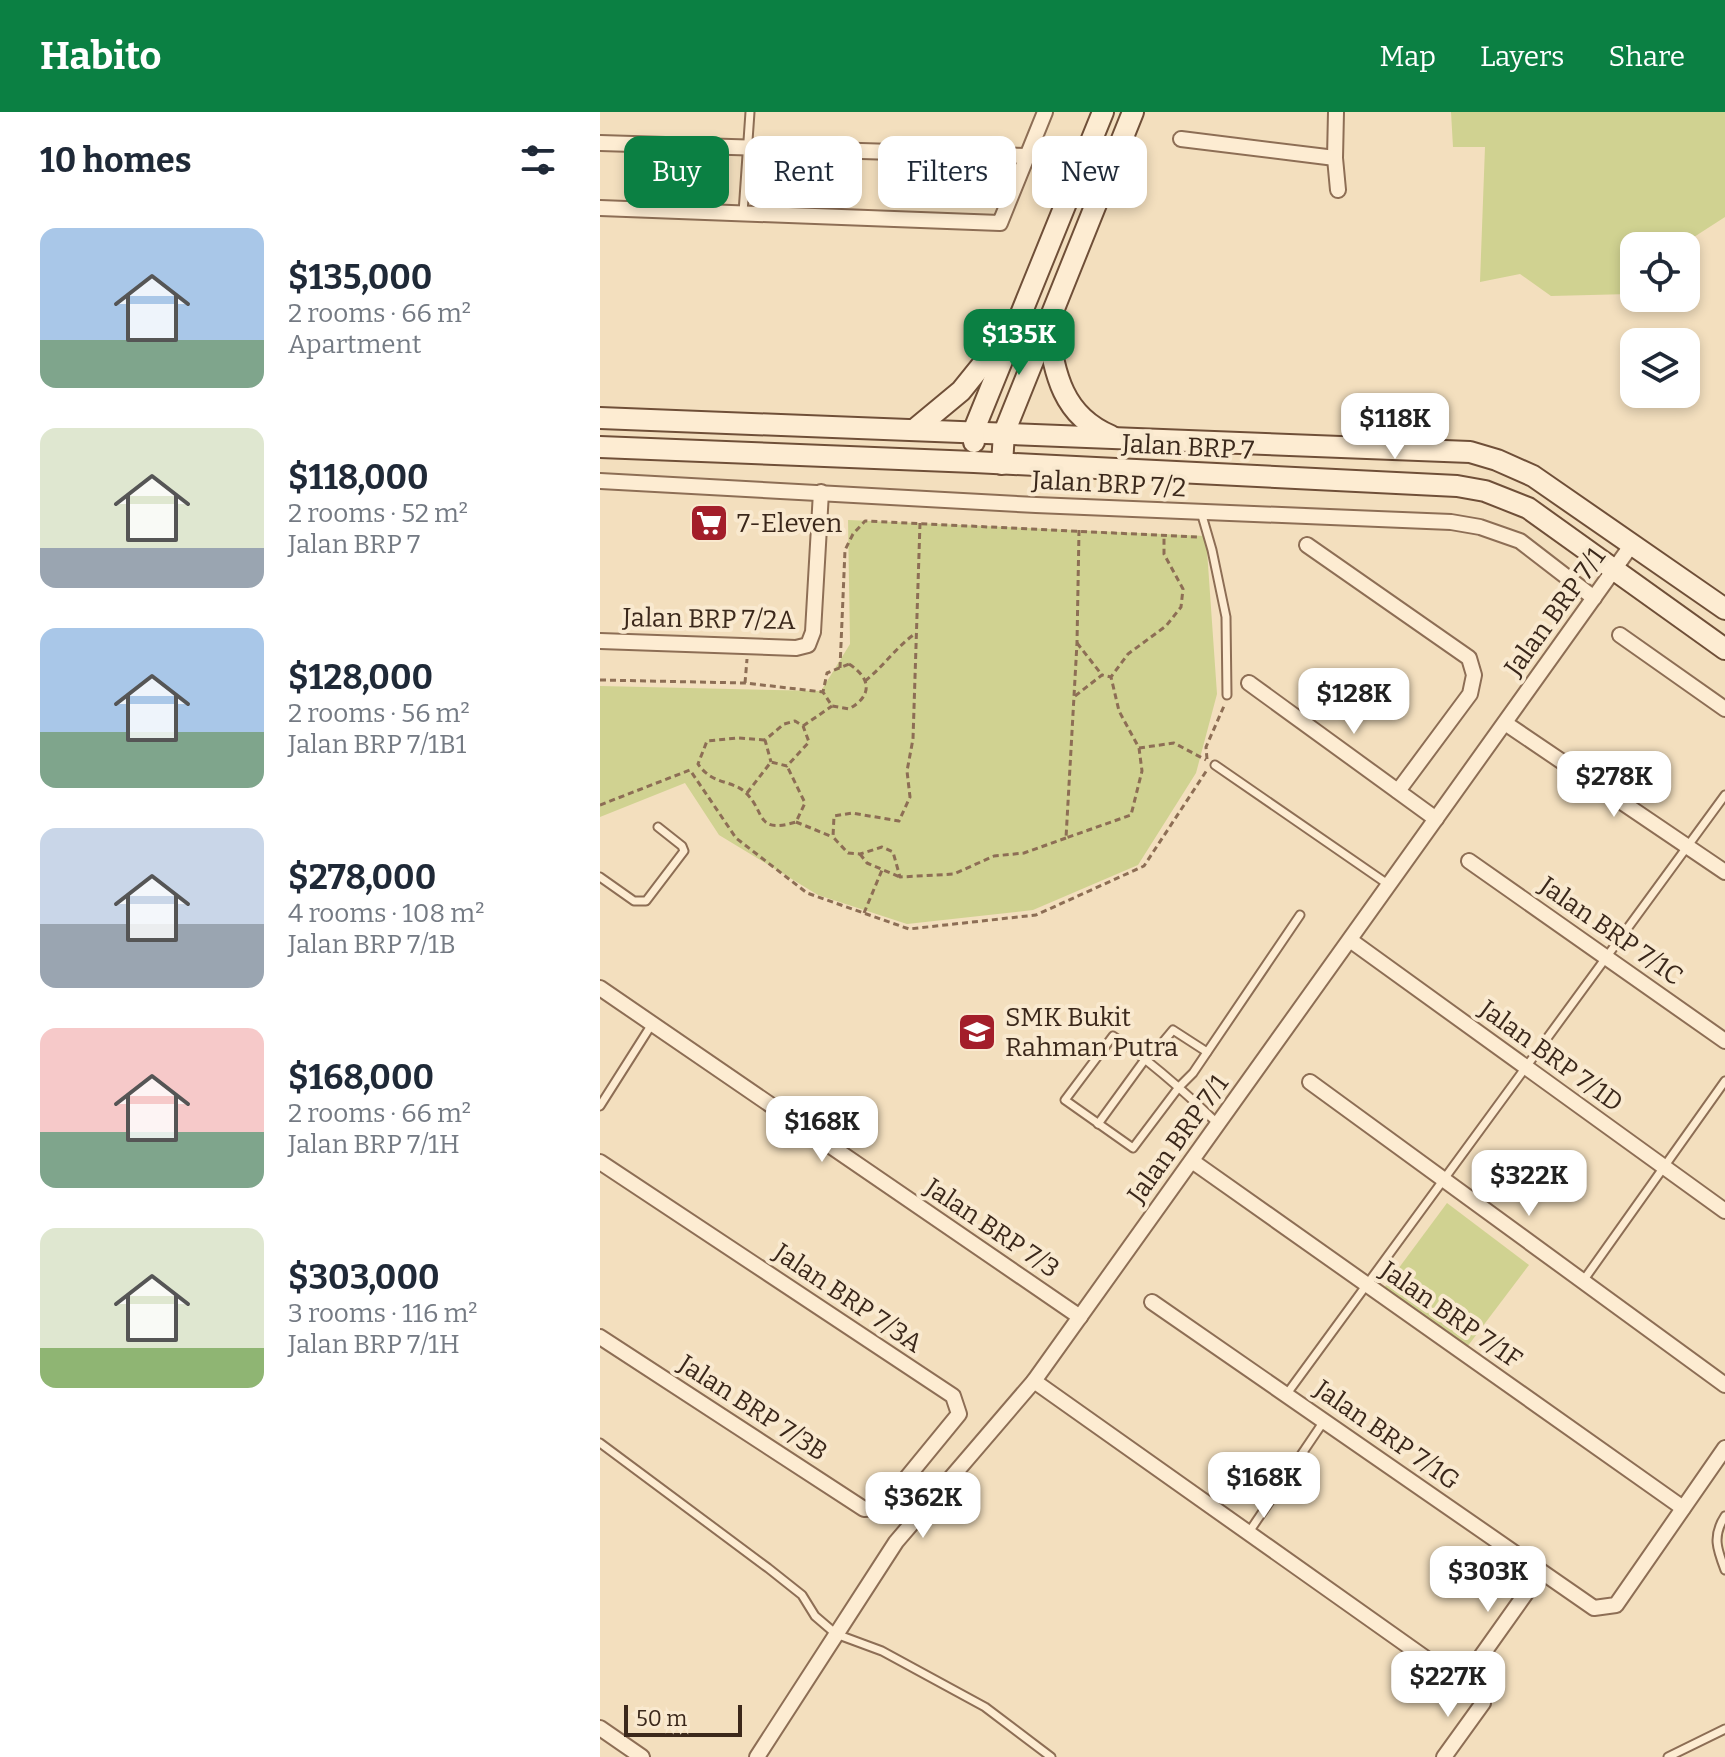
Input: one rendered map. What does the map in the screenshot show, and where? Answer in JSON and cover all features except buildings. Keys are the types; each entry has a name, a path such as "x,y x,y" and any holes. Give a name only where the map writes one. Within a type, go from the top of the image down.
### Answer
{"main road":[{"path":"974,462 973,432 1103,112"},
{"path":"1002,464 1004,433 1133,112"},
{"path":"914,430 949,404 974,377 1024,306"},
{"path":"1047,325 1053,367 1070,404 1100,431 1117,438"},
{"name":"Jalan BRP 7","path":"600,418 1470,452 1533,476 1725,609"},
{"name":"Jalan BRP 7","path":"600,447 1457,486 1485,491 1528,508 1725,649"}],"street":[{"path":"600,208 1000,223 1045,112"},
{"path":"1336,112 1338,190"},
{"path":"1181,139 1335,158"},
{"path":"600,143 745,147"},
{"path":"862,151 1027,156"},
{"name":"Jalan BRP 7/2","path":"600,481 1451,522 1480,527 1520,541 1594,598"},
{"name":"Jalan BRP 7/2A","path":"600,641 796,648 808,645 813,632 821,492"},
{"name":"Jalan BRP 7/1","path":"757,1757 896,1542 1034,1381 1633,543"},
{"path":"1307,545 1469,658 1474,675 1470,694 1398,791"},
{"path":"1620,635 1725,709"},
{"path":"1249,683 1436,819"},
{"path":"1505,723 1725,872"},
{"name":"Jalan BRP 7/1C","path":"1469,861 1725,1041"},
{"name":"Jalan BRP 7/1D","path":"1350,940 1725,1211"},
{"name":"Jalan BRP 7/3","path":"600,988 1080,1317"},
{"path":"1310,1082 1725,1385"},
{"name":"Jalan BRP 7/1F","path":"1192,1161 1683,1508"},
{"name":"Jalan BRP 7/3A","path":"600,1162 953,1396 959,1414 882,1508"},
{"name":"Jalan BRP 7/1G","path":"1152,1302 1594,1608 1616,1605 1683,1508"},
{"name":"Jalan BRP 7/3B","path":"600,1337 864,1509 882,1508"},
{"path":"1034,1381 1445,1672 1465,1679 1479,1691 1483,1703 1444,1757"},
{"path":"1683,1508 1725,1448"},
{"path":"1465,1679 1541,1572"},
{"path":"600,1728 642,1757"}],"lane":[{"path":"748,136 750,112"},
{"path":"743,213 745,180"},
{"path":"1201,512 1226,617 1227,695"},
{"path":"1215,765 1389,885"},
{"path":"1286,1395 1725,795"},
{"path":"600,877 634,901 646,901 684,851 658,827"},
{"path":"1218,1124 1179,1087 1146,1058 1113,1036 1065,1100 1133,1148 1179,1087 1193,1073 1300,915"},
{"path":"600,1106 652,1024"},
{"path":"1163,1042 1173,1030 1207,1052"},
{"path":"1098,1124 1146,1058"},
{"path":"1583,1281 1725,1081"},
{"path":"1248,1532 1324,1421"},
{"path":"600,1443 802,1595 815,1616 836,1634 882,1651 985,1707 1051,1757"},
{"path":"1723,1519 1716,1534 1716,1546 1725,1570"},
{"path":"1668,1757 1725,1729"}],"path":[{"path":"840,668 845,550 853,534 865,521 1208,537"},
{"path":"833,837 834,816 852,813 899,821 910,797 907,771 913,739 920,523"},
{"path":"1066,838 1077,643 1079,530"},
{"path":"860,854 867,863 900,877 954,874 994,856 1024,853 1131,815 1142,771 1139,748 1119,711 1111,677 1128,654 1166,626 1181,607 1183,589 1164,554 1164,534"},
{"path":"865,681 882,667 900,644 916,633"},
{"path":"1077,643 1102,675 1111,677"},
{"path":"745,683 749,646"},
{"path":"803,726 832,706 849,709 861,702 866,692 865,681 858,670 849,664 827,673 823,692 832,706"},
{"path":"1073,697 1102,675"},
{"path":"600,680 745,683 823,692"},
{"path":"1207,760 1206,747 1227,695"},
{"path":"600,805 690,770 698,764 707,741 738,738 765,740 784,724 795,721 803,726 809,742 787,766"},
{"path":"765,740 771,762"},
{"path":"690,770 736,838 807,893 909,929 1036,915 1144,866 1211,763 1174,743 1139,748"},
{"path":"771,762 787,766"},
{"path":"747,793 771,762"},
{"path":"698,764 707,776 747,793 762,820 779,827 796,822 833,837 848,853 860,854 882,847 893,852 900,877"},
{"path":"787,766 805,803 796,822"},
{"path":"864,913 882,870"}],"green space":[{"path":"1451,112 1725,112 1725,217 1700,233 1620,232 1620,294 1551,296 1520,274 1480,282 1485,147 1453,147"},
{"path":"848,520 1206,536 1217,694 1196,773 1138,865 1033,910 907,924 818,895 719,835 685,783 600,817 600,686 821,691 850,644"},
{"path":"1447,1203 1529,1265 1467,1347 1384,1288"}],"place":[{"name":"7-Eleven","path":"709,523"},
{"name":"SMK Bukit Rahman Putra","path":"977,1032"}]}
